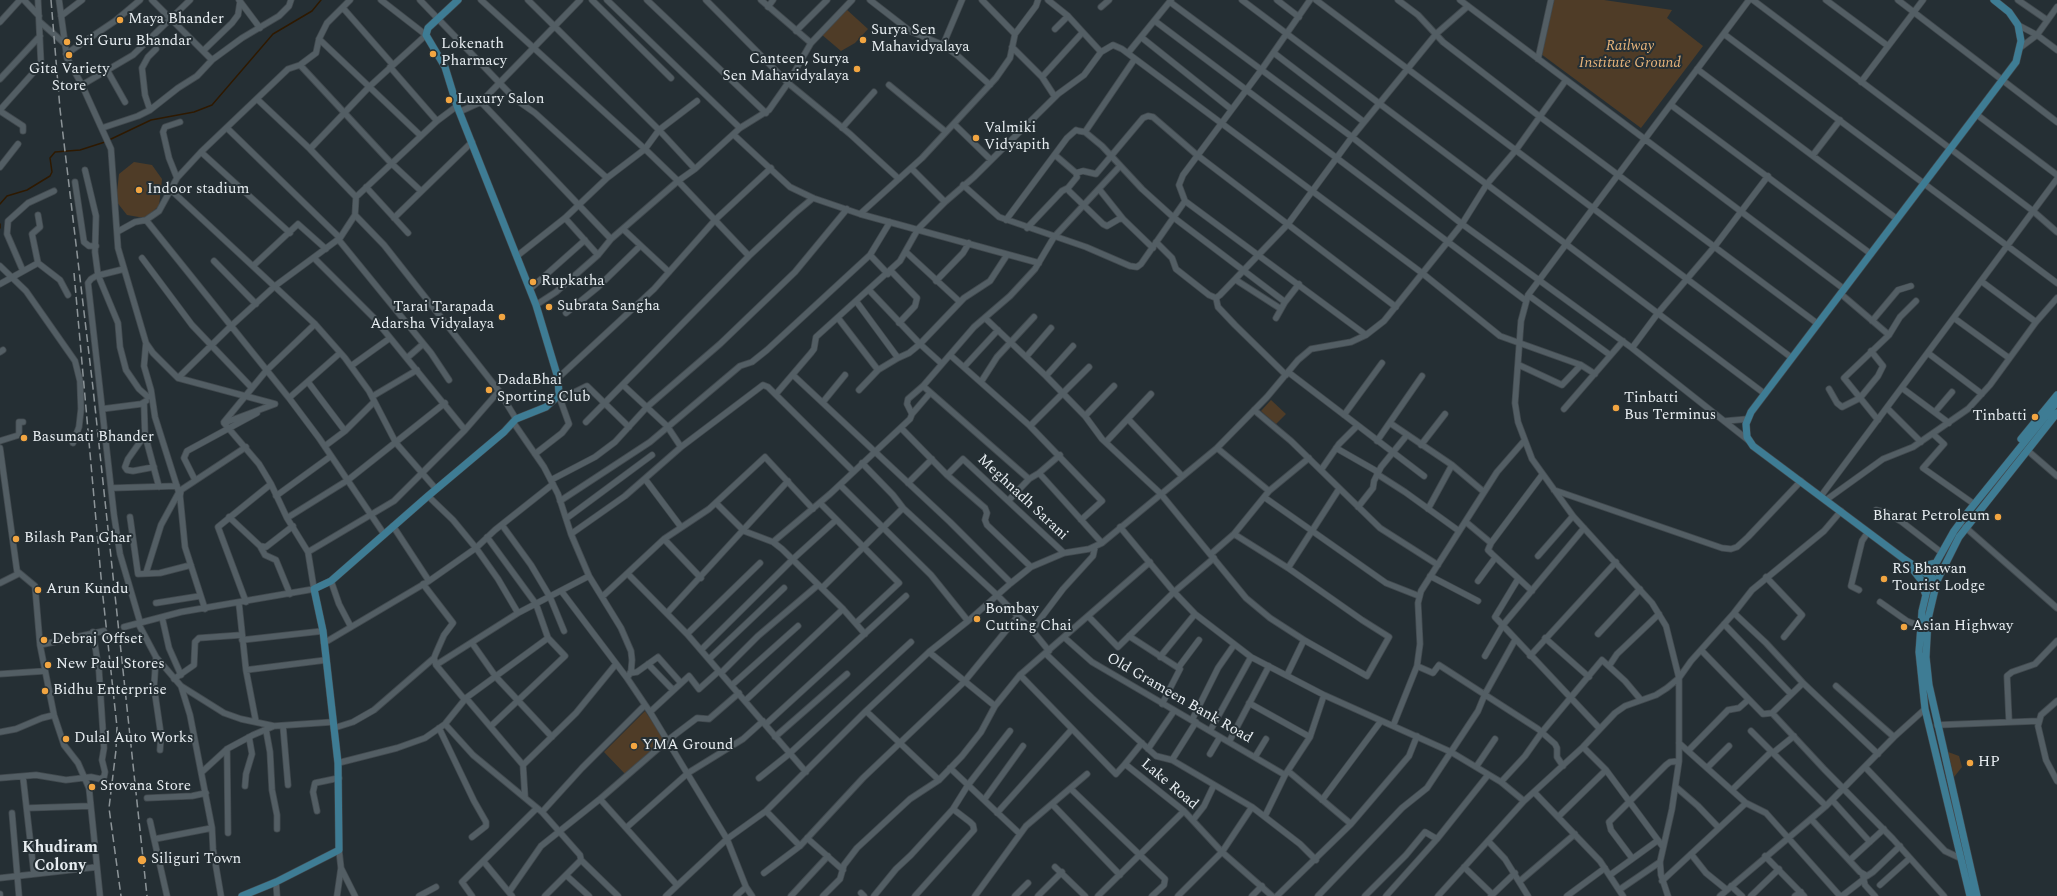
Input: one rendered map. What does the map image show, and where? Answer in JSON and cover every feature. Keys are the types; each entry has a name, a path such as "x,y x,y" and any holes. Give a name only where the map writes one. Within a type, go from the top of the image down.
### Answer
{"main road":[{"path":"242,896 276,882 339,850 338,763 323,632 314,589 331,581 515,421 546,407 560,397 558,378 536,305 518,256 458,109 445,67 426,35 428,28 458,0"},
{"path":"1933,582 1824,498 1753,446 1748,440 1746,428 1748,419 1765,394 2016,62 2021,46 2018,25 2009,12 1994,0"},
{"path":"2010,460 2017,444 2057,395"},
{"path":"1977,896 1934,713 1936,701 1931,668 1929,615 1936,563 1961,520 2057,402"},
{"path":"1970,896 1925,709 1919,664 1920,626 1926,595 1965,527 2057,413"},
{"path":"1914,567 1936,563"},
{"path":"1914,567 1921,580 1926,595"}],"street":[{"path":"0,22 20,0"},
{"path":"24,0 39,19 64,43"},
{"path":"23,131 23,126 0,111 42,64 38,0"},
{"path":"60,0 66,54 111,149 118,248 146,343 153,353 178,378 275,404"},
{"path":"61,16 82,0"},
{"path":"66,54 115,21 140,0"},
{"path":"152,0 212,60"},
{"path":"82,85 133,55 190,0"},
{"path":"103,131 150,110 178,88 197,76 212,60 242,38 279,16 289,6 291,0"},
{"path":"117,232 136,222 146,220 159,211 172,190 177,178 201,152 288,69 300,65 316,53 319,39 327,23 344,8 350,0"},
{"path":"310,149 343,112 426,35 381,0"},
{"path":"420,0 514,99 535,113 607,178"},
{"path":"481,0 533,49 645,149 678,181 749,256"},
{"path":"528,0 659,130 695,170"},
{"path":"178,378 231,326 275,286 339,238 355,215 356,197 366,187 437,121 458,109 481,102 580,0"},
{"path":"592,0 671,78"},
{"path":"607,0 740,128"},
{"path":"647,0 766,113"},
{"path":"706,0 788,83 842,128 899,179"},
{"path":"760,0 811,43"},
{"path":"768,7 773,0"},
{"path":"796,31 827,0"},
{"path":"536,305 556,292 598,255 611,239 678,181 695,170 740,128 766,113 788,83 811,43 852,0"},
{"path":"870,0 910,31 943,45 958,56 990,85"},
{"path":"878,6 883,0"},
{"path":"943,45 962,0"},
{"path":"982,0 1016,34"},
{"path":"860,214 911,168 990,85 1010,58 1016,34 1036,6 1038,0"},
{"path":"1048,0 1068,16 1101,52"},
{"path":"1101,7 1108,0"},
{"path":"1242,0 1765,394"},
{"path":"1277,0 1299,17"},
{"path":"1310,0 1274,53 1197,155 1183,175 1179,185 1185,201 1366,335"},
{"path":"1316,0 1792,358"},
{"path":"1398,0 1418,15 1443,42 1539,116 1818,324"},
{"path":"1460,0 1741,211 1842,291 1888,335"},
{"path":"1538,59 1551,0"},
{"path":"1668,896 1662,881 1660,862 1676,788 1679,761 1679,678 1666,626 1640,589 1584,528 1542,475 1524,441 1518,422 1515,403 1519,365 1519,342 1527,297 1539,279 1749,0"},
{"path":"1753,0 2033,211 2057,232"},
{"path":"1826,0 1888,46"},
{"path":"1898,0 2057,122"},
{"path":"1861,82 1923,0"},
{"path":"2018,0 2047,20"},
{"path":"203,51 232,23 238,15 239,1"},
{"path":"239,1 260,28"},
{"path":"1128,53 1170,1 1352,137 1462,224 1623,341 1748,440"},
{"path":"1216,298 1245,272 1288,224 1352,137 1407,69 1436,34 1468,6"},
{"path":"2021,46 2037,35 2057,7"},
{"path":"344,8 437,121"},
{"path":"1055,29 1068,16"},
{"path":"1155,21 1337,157 1446,242 1610,355"},
{"path":"2018,25 2037,35 2057,50"},
{"path":"1042,77 1082,32"},
{"path":"1724,34 2057,283"},
{"path":"0,79 40,36"},
{"path":"1141,37 1231,109"},
{"path":"319,39 421,136"},
{"path":"776,394 811,354 814,349 816,337 889,272 906,252 918,229 945,202 992,160 1055,97 1084,75 1101,52 1113,45 1120,47 1134,60 1422,273 1500,336 1581,365 1595,374"},
{"path":"1012,48 1042,77 1055,97"},
{"path":"150,110 146,96 142,68 148,57 156,49"},
{"path":"1274,53 1364,122"},
{"path":"1085,132 1134,60"},
{"path":"300,65 391,164 421,192"},
{"path":"1697,69 1897,219"},
{"path":"107,70 125,102"},
{"path":"666,896 727,839 766,811 866,711 929,652 968,621 1011,583 1032,567 1064,553 1081,552 1095,547 1102,542 1216,448 1254,410 1298,360 1311,349 1351,342 1366,335 1384,321 1462,224 1487,184 1516,150 1566,80"},
{"path":"889,85 946,132"},
{"path":"842,128 874,92"},
{"path":"257,99 310,149 356,197"},
{"path":"518,256 565,218 607,178 645,149 659,130 697,101"},
{"path":"481,102 611,239"},
{"path":"1671,105 1871,254"},
{"path":"1976,114 2057,175"},
{"path":"1076,173 1083,171 1096,174 1143,118 1148,116 1153,117 1197,155 1396,306"},
{"path":"1813,156 1840,120"},
{"path":"177,178 169,158 163,132 165,127 180,122"},
{"path":"954,124 992,160"},
{"path":"227,128 339,238 423,344 449,380"},
{"path":"1006,220 1072,132 1076,130 1085,132 1102,146 1142,190 1173,216 1285,302"},
{"path":"734,134 790,187 813,198 860,214 1038,263"},
{"path":"394,218 472,142"},
{"path":"0,167 18,144"},
{"path":"201,152 290,233"},
{"path":"1055,155 1076,173"},
{"path":"912,414 907,402 969,332 1010,296 1036,269 1054,237 1120,166"},
{"path":"558,378 601,340 654,289 715,220 770,168"},
{"path":"911,168 945,202"},
{"path":"85,170 96,221 98,276 118,323 120,347 129,377 139,390 148,397"},
{"path":"1027,228 1062,191 1068,188 1077,176 1076,173"},
{"path":"1632,348 1686,278 1715,246 1768,176"},
{"path":"1824,498 1878,420 2057,179"},
{"path":"74,182 84,242 89,246 96,246"},
{"path":"963,186 989,209 1006,220 1086,247 1130,266 1136,267 1141,264 1173,216 1185,201"},
{"path":"366,187 408,233"},
{"path":"1068,188 1069,191 1107,226 1119,219 1123,219"},
{"path":"1099,189 1123,219 1172,258 1176,269 1209,295 1216,298"},
{"path":"172,190 315,324 351,366 374,399 396,442 436,489"},
{"path":"23,271 6,231 8,221 28,203 54,191"},
{"path":"586,422 749,256 813,198"},
{"path":"324,643 426,582 476,548 552,482 595,458 615,442 647,407 720,344 795,272 847,209"},
{"path":"38,215 40,226 32,234 38,263 62,283 68,295"},
{"path":"355,215 384,245 499,391 515,421 552,482 567,518 571,534 589,576 603,596 628,644 632,660 629,676"},
{"path":"565,218 598,255"},
{"path":"146,220 289,398 332,456 384,534"},
{"path":"560,501 622,462 740,366 752,362 767,350 870,255 890,222"},
{"path":"253,266 298,224 326,249"},
{"path":"623,229 669,272"},
{"path":"530,289 585,240"},
{"path":"936,281 963,252 968,243"},
{"path":"566,312 598,287 640,246"},
{"path":"906,252 960,302"},
{"path":"870,255 917,298 915,306 899,322"},
{"path":"859,390 878,370 909,353 920,344 960,302 990,281 1007,255"},
{"path":"142,258 192,325 252,388"},
{"path":"314,258 374,318 465,430"},
{"path":"214,261 256,304"},
{"path":"0,284 38,263"},
{"path":"0,266 34,302 77,365 80,385 81,413 79,427 73,443"},
{"path":"124,269 91,278 88,284 114,515 120,554 139,622 156,657 181,686 224,713 274,726 334,725 353,722 374,710 434,658 444,635 454,622 426,582 393,526"},
{"path":"1236,280 1281,309"},
{"path":"1981,281 2036,322"},
{"path":"1276,318 1285,302 1299,284"},
{"path":"1872,320 1898,290 1911,286"},
{"path":"869,290 920,344 942,364"},
{"path":"1216,298 1218,307 1235,325 1287,373 1424,476"},
{"path":"1824,498 1883,459 1902,453 1921,442 1968,409 1982,394 2036,322 2057,298"},
{"path":"856,301 898,358"},
{"path":"1878,420 1844,378 1888,335 1902,314 1916,301"},
{"path":"981,382 997,357 1034,317"},
{"path":"838,318 878,370"},
{"path":"985,318 1046,376 1085,416 1106,442 1160,493 1246,598 1257,608 1304,640 1367,676 1389,637 1288,568 1234,534"},
{"path":"1954,318 2010,358"},
{"path":"224,423 266,371 315,324"},
{"path":"1026,357 1051,328"},
{"path":"964,367 998,330"},
{"path":"351,366 390,338"},
{"path":"1564,409 1623,341"},
{"path":"146,343 143,360 151,390 155,416 179,491 185,547 204,609"},
{"path":"407,358 423,344"},
{"path":"1046,376 1073,346"},
{"path":"1829,389 1837,403 1842,407 1860,398 1878,376 1883,366 1871,351"},
{"path":"289,398 340,353"},
{"path":"1928,353 1949,367 1982,394"},
{"path":"950,355 1030,426 1060,455 1102,501 1081,520"},
{"path":"1344,415 1382,363"},
{"path":"1519,365 1562,385 1581,365"},
{"path":"1030,426 1089,367"},
{"path":"325,446 345,431 374,399 417,370"},
{"path":"793,375 908,482 1011,583"},
{"path":"823,402 845,375"},
{"path":"1377,441 1422,376"},
{"path":"308,382 345,431"},
{"path":"623,385 668,426 681,447"},
{"path":"571,534 625,496 681,447 763,385 768,387 776,394 853,471"},
{"path":"535,454 562,433 569,424 560,397 587,386 628,427"},
{"path":"922,386 1029,479"},
{"path":"1085,416 1114,386"},
{"path":"1902,388 1949,423"},
{"path":"151,390 144,403 145,436 159,487"},
{"path":"308,552 394,501 423,475 499,391"},
{"path":"1935,412 1952,392"},
{"path":"773,542 820,503 901,428 930,393"},
{"path":"1106,442 1151,394"},
{"path":"102,409 144,403"},
{"path":"287,518 348,480 444,403"},
{"path":"224,423 275,404"},
{"path":"195,480 184,458 187,451 275,404"},
{"path":"1887,408 1921,442"},
{"path":"1254,410 1309,458 1380,528 1438,565"},
{"path":"1421,445 1445,414"},
{"path":"1128,419 1182,476"},
{"path":"1725,421 1748,419"},
{"path":"0,441 19,435 19,422 23,422"},
{"path":"124,627 162,617 314,589 308,552 287,518 271,484 246,447 224,423"},
{"path":"1390,423 1452,465 1484,492"},
{"path":"1321,470 1336,448 1357,426"},
{"path":"901,428 947,475 985,508 987,513 985,520 987,525 1032,567"},
{"path":"1933,434 1944,444 1923,468 1974,504"},
{"path":"1358,507 1373,488 1377,473 1407,435"},
{"path":"145,436 128,459 125,467 127,470 133,471 154,467"},
{"path":"1393,726 1417,666 1420,644 1420,596 1430,576 1497,472 1524,441"},
{"path":"146,573 161,526 179,491 246,447"},
{"path":"0,448 2,477 18,574 35,586 40,645 54,715 64,745 76,760 86,778 100,896"},
{"path":"1216,448 1268,491"},
{"path":"1336,448 1377,473 1459,531"},
{"path":"2027,450 2057,476"},
{"path":"567,518 652,455"},
{"path":"1009,500 1029,479 1039,473 1060,455"},
{"path":"276,496 332,456"},
{"path":"603,596 664,539 716,503 765,457 813,508"},
{"path":"1089,617 1118,648 1234,534 1268,491 1309,458"},
{"path":"908,482 932,459"},
{"name":"Meghnadh Sarani","path":"947,475 963,459 1009,500 1064,553"},
{"path":"862,463 893,495 903,508 997,595 1032,630 1048,652 1142,744 1159,757 1172,760 1252,807 1265,816 1316,860"},
{"path":"1428,509 1452,465"},
{"path":"1039,473 1102,542"},
{"path":"1532,591 1488,550 1491,543 1542,475"},
{"path":"644,479 681,528"},
{"path":"667,613 701,578 788,481"},
{"path":"1554,490 1722,548 1731,549 1737,547 1753,532 1800,481"},
{"path":"246,602 218,528 229,517 271,484"},
{"path":"840,485 930,575 968,621"},
{"path":"112,488 159,487 179,491"},
{"path":"1288,568 1339,489"},
{"path":"428,496 453,520 476,548 498,579 518,613"},
{"path":"1264,497 1390,585 1420,596"},
{"path":"716,503 744,531 773,542 793,558 843,609 865,634"},
{"path":"820,503 899,583 856,623"},
{"path":"650,712 689,676 699,689 720,672 758,636 820,586 903,508"},
{"path":"1876,510 1887,513 1902,522 1942,553"},
{"path":"1438,896 1524,801 1583,747 1615,713 1625,706 1656,695 1679,678 1752,590 1824,531 1841,511"},
{"path":"1538,556 1574,516"},
{"path":"130,517 138,574 160,573 190,566"},
{"path":"229,517 260,546 265,555 276,560 290,594"},
{"path":"701,650 793,558 836,520"},
{"path":"1466,522 1491,543"},
{"path":"502,525 531,565 550,597 564,631"},
{"path":"260,546 266,547 293,526"},
{"path":"1120,527 1174,592 1195,614 1251,657 1324,695 1451,752 1501,782 1524,801"},
{"path":"1965,527 2057,608"},
{"path":"1485,656 1503,625 1584,528"},
{"path":"1859,590 1851,586 1862,541 1868,532"},
{"path":"488,537 536,604 548,638 565,656 491,726"},
{"path":"664,539 701,578"},
{"path":"1032,630 1063,589 1093,556 1095,547"},
{"path":"1478,581 1496,558"},
{"path":"823,896 840,879 847,859 863,842 910,799 939,780 950,768 981,732 995,706 1020,675 1065,638 1150,562"},
{"path":"1530,656 1616,562"},
{"path":"687,634 760,563"},
{"path":"0,583 18,574"},
{"path":"628,574 687,634 746,700 789,754 806,772"},
{"path":"436,665 518,613 562,592 589,576"},
{"path":"1430,576 1478,601"},
{"path":"1766,577 1802,615 1784,637"},
{"path":"1518,579 1495,614 1495,617 1600,729"},
{"path":"331,581 339,604 352,627"},
{"path":"709,659 784,588"},
{"path":"1598,634 1640,589"},
{"path":"562,592 616,664 629,676 727,839 746,886 752,896"},
{"path":"156,603 200,596"},
{"path":"626,828 688,773 743,739 764,723 906,596"},
{"path":"1880,602 1907,621 1920,626"},
{"path":"239,604 246,670 256,722"},
{"path":"746,700 843,609"},
{"path":"1734,613 1766,643 1803,683 1878,754"},
{"path":"1160,657 1195,614"},
{"path":"1609,666 1617,654 1659,614"},
{"path":"764,873 800,846 863,778 964,682 1018,616"},
{"path":"162,617 170,648 181,675"},
{"path":"1724,624 1791,694"},
{"path":"732,685 798,626"},
{"path":"40,645 93,632 104,631"},
{"path":"0,778 36,775 66,780 91,777 100,779 105,774 102,760 104,748 99,671 93,632"},
{"path":"174,679 194,665 194,642 199,638 242,638 323,632"},
{"path":"1129,636 1178,668"},
{"path":"338,763 404,746 425,738 445,724 465,699 548,638"},
{"name":"Old Grameen Bank Road","path":"1065,638 1092,662 1174,711 1286,773 1351,824"},
{"path":"1545,638 1589,677"},
{"path":"1162,704 1180,669 1178,668 1198,640"},
{"path":"1287,675 1304,640"},
{"path":"1318,896 1402,808 1424,792 1478,711 1485,694 1515,640"},
{"path":"2009,720 2007,676 2012,672 2035,664 2057,641"},
{"path":"758,778 789,754 911,642"},
{"path":"472,643 496,677 552,737"},
{"path":"1172,760 1194,721 1218,668 1234,645"},
{"path":"1701,650 1761,713 1772,713 1803,683"},
{"path":"929,652 995,706"},
{"path":"156,657 154,686 161,734 160,750"},
{"path":"629,676 658,657 681,683"},
{"path":"1210,731 1251,657"},
{"path":"434,658 436,665 465,699 491,726 523,765 525,797"},
{"path":"246,670 326,660"},
{"path":"1501,782 1525,756 1542,732 1572,698 1602,660 1641,700"},
{"path":"523,765 576,712 616,664"},
{"path":"648,664 674,690"},
{"path":"1417,666 1433,673 1439,665 1542,732 1557,748 1557,757 1562,766"},
{"path":"1229,742 1269,666"},
{"path":"0,674 45,671"},
{"path":"775,737 847,674"},
{"name":"Lake Road","path":"1020,675 1116,774 1125,764 1184,811 1222,852 1272,896"},
{"path":"181,686 190,715 206,793 212,828 213,849 220,896"},
{"path":"1836,686 1894,737"},
{"path":"484,862 511,894 541,846 600,799 668,740 697,718 710,719 739,692"},
{"path":"1265,816 1286,773 1310,737 1324,695"},
{"path":"1688,751 1728,710 1739,708 1748,700"},
{"path":"2057,700 2041,714 2038,720 2046,760 2057,781"},
{"path":"1249,704 1310,737"},
{"path":"542,812 582,768 646,705"},
{"path":"1720,896 1765,856 1811,820 1866,768 1894,737 1925,709"},
{"path":"866,711 939,780"},
{"path":"1148,749 1174,711"},
{"path":"1772,713 1824,769 1845,788 1900,846 1944,896"},
{"path":"0,732 16,729 42,718 54,715"},
{"path":"1937,725 2009,720 2038,720"},
{"path":"1322,800 1381,721"},
{"path":"445,724 473,755 542,812 561,831 580,855 581,860 618,896"},
{"path":"202,772 227,749 274,726"},
{"path":"283,726 288,785"},
{"path":"439,728 474,801 486,822 486,826 472,837"},
{"path":"998,813 1072,729"},
{"path":"266,730 270,752 272,790 277,815 277,829"},
{"path":"874,896 896,869 911,855 953,808 968,785 1010,731"},
{"path":"1751,731 1826,806"},
{"path":"1277,896 1316,860 1351,824 1409,756 1417,736"},
{"path":"1732,790 1772,753 1794,736"},
{"path":"245,786 246,774 252,754 249,737"},
{"path":"1210,754 1220,737"},
{"path":"1255,757 1266,739"},
{"path":"1476,767 1495,739"},
{"path":"1679,743 1746,802 1766,813 1841,896 1863,877 1871,874 1900,846"},
{"path":"1125,764 1142,744"},
{"path":"984,800 1023,746"},
{"path":"1707,768 1730,746"},
{"path":"1583,747 1606,770 1663,848"},
{"path":"227,749 228,833"},
{"path":"1632,858 1609,825 1610,820 1666,765 1670,762 1679,761"},
{"path":"950,768 1020,834"},
{"path":"1866,768 1945,851 1960,858"},
{"path":"1558,817 1606,770"},
{"path":"975,896 1020,834 1036,816 1071,789 1087,774"},
{"path":"1386,896 1437,839 1488,775"},
{"path":"23,777 28,808 34,874"},
{"path":"317,811 313,792 315,783 339,778"},
{"path":"1193,820 1204,806 1214,785"},
{"path":"1676,788 1698,806 1719,828"},
{"path":"1071,789 1165,879 1164,885 1152,896"},
{"path":"1534,792 1606,868 1623,896"},
{"path":"147,798 192,796 206,793"},
{"path":"600,799 677,885"},
{"path":"1832,800 1870,842"},
{"path":"1662,881 1746,802"},
{"path":"1052,804 1120,875"},
{"path":"28,808 90,806"},
{"path":"1178,896 1222,852 1252,807"},
{"path":"472,896 462,882 484,862 537,808"},
{"path":"915,896 974,830 973,825 953,808"},
{"path":"766,811 800,846"},
{"path":"1098,896 1184,811"},
{"path":"12,813 18,896"},
{"path":"1811,820 1850,860 1863,877 1867,888 1875,896"},
{"path":"150,821 167,896"},
{"path":"155,839 212,828"},
{"path":"1850,860 1884,829"},
{"path":"1365,896 1406,855 1425,832 1437,839"},
{"path":"1520,882 1575,834"},
{"path":"807,838 844,870"},
{"path":"1488,841 1515,873 1528,896"},
{"path":"1610,875 1657,841"},
{"path":"337,896 341,868 339,850"},
{"path":"1691,854 1706,873 1742,896"},
{"path":"791,896 828,856"},
{"path":"1765,856 1802,894 1795,896"},
{"path":"1880,885 1910,858"},
{"path":"545,896 567,876 581,860"},
{"path":"1619,890 1660,862"},
{"path":"0,878 97,867"},
{"path":"1055,867 1062,872 1085,896"},
{"path":"1464,867 1492,895 1515,873"},
{"path":"341,868 355,896"},
{"path":"1567,896 1606,868"},
{"path":"1751,896 1778,870"},
{"path":"1038,896 1062,872"},
{"path":"567,876 588,896"},
{"path":"276,882 277,896"},
{"path":"1016,896 1028,883"},
{"path":"736,896 746,886"},
{"path":"1252,896 1262,886"},
{"path":"420,896 436,887"}],"green space":[{"name":"Railway Institute Ground","path":"1554,0 1604,0 1672,10 1667,18 1703,46 1641,128 1541,54"},
{"path":"846,9 868,29 855,43 841,51 821,34"},
{"name":"Indoor stadium","path":"134,162 152,165 162,179 159,206 145,218 127,215 116,201 119,174"},
{"path":"1271,400 1286,414 1276,424 1261,411"},
{"name":"YMA Ground","path":"645,711 665,740 626,775 604,752"},
{"path":"1948,752 1959,756 1962,767 1954,777"}],"waterway":[{"path":"109,140 151,120 194,112 212,105 273,34 312,11 321,0"},
{"path":"0,204 7,196 27,190 50,176 52,172 50,158 55,152 80,150 105,142"}],"railway":[{"path":"51,0 60,109 93,388 147,896"},
{"path":"74,273 102,588 117,727 116,750 109,808 121,896"}],"place":[{"name":"Maya Bhander","path":"120,20"},
{"name":"Surya Sen Mahavidyalaya","path":"863,40"},
{"name":"Sri Guru Bhandar","path":"67,42"},
{"name":"Lokenath Pharmacy","path":"433,54"},
{"name":"Gita Variety Store","path":"69,55"},
{"name":"Canteen, Surya Sen Mahavidyalaya","path":"857,69"},
{"name":"Luxury Salon","path":"449,100"},
{"name":"Valmiki Vidyapith","path":"976,138"},
{"name":"Indoor stadium","path":"139,190"},
{"name":"Rupkatha","path":"533,282"},
{"name":"Subrata Sangha","path":"549,307"},
{"name":"Tarai Tarapada Adarsha Vidyalaya","path":"502,317"},
{"name":"DadaBhai Sporting Club","path":"489,390"},
{"name":"Tinbatti Bus Terminus","path":"1616,408"},
{"name":"Tinbatti","path":"2035,417"},
{"name":"Basumati Bhander","path":"24,438"},
{"name":"Bharat Petroleum","path":"1998,517"},
{"name":"Bilash Pan Ghar","path":"16,539"},
{"name":"RS Bhawan Tourist Lodge","path":"1884,579"},
{"name":"Arun Kundu","path":"38,590"},
{"name":"Bombay Cutting Chai","path":"977,619"},
{"name":"Asian Highway","path":"1904,627"},
{"name":"Debraj Offset","path":"44,640"},
{"name":"New Paul Stores","path":"48,665"},
{"name":"Bidhu Enterprise","path":"45,691"},
{"name":"Dulal Auto Works","path":"66,739"},
{"name":"YMA Ground","path":"634,746"},
{"name":"HP","path":"1970,763"},
{"name":"Srovana Store","path":"92,787"},
{"name":"Siliguri Town","path":"142,860"}],"district":[{"name":"Khudiram Colony","path":"60,858"}]}
